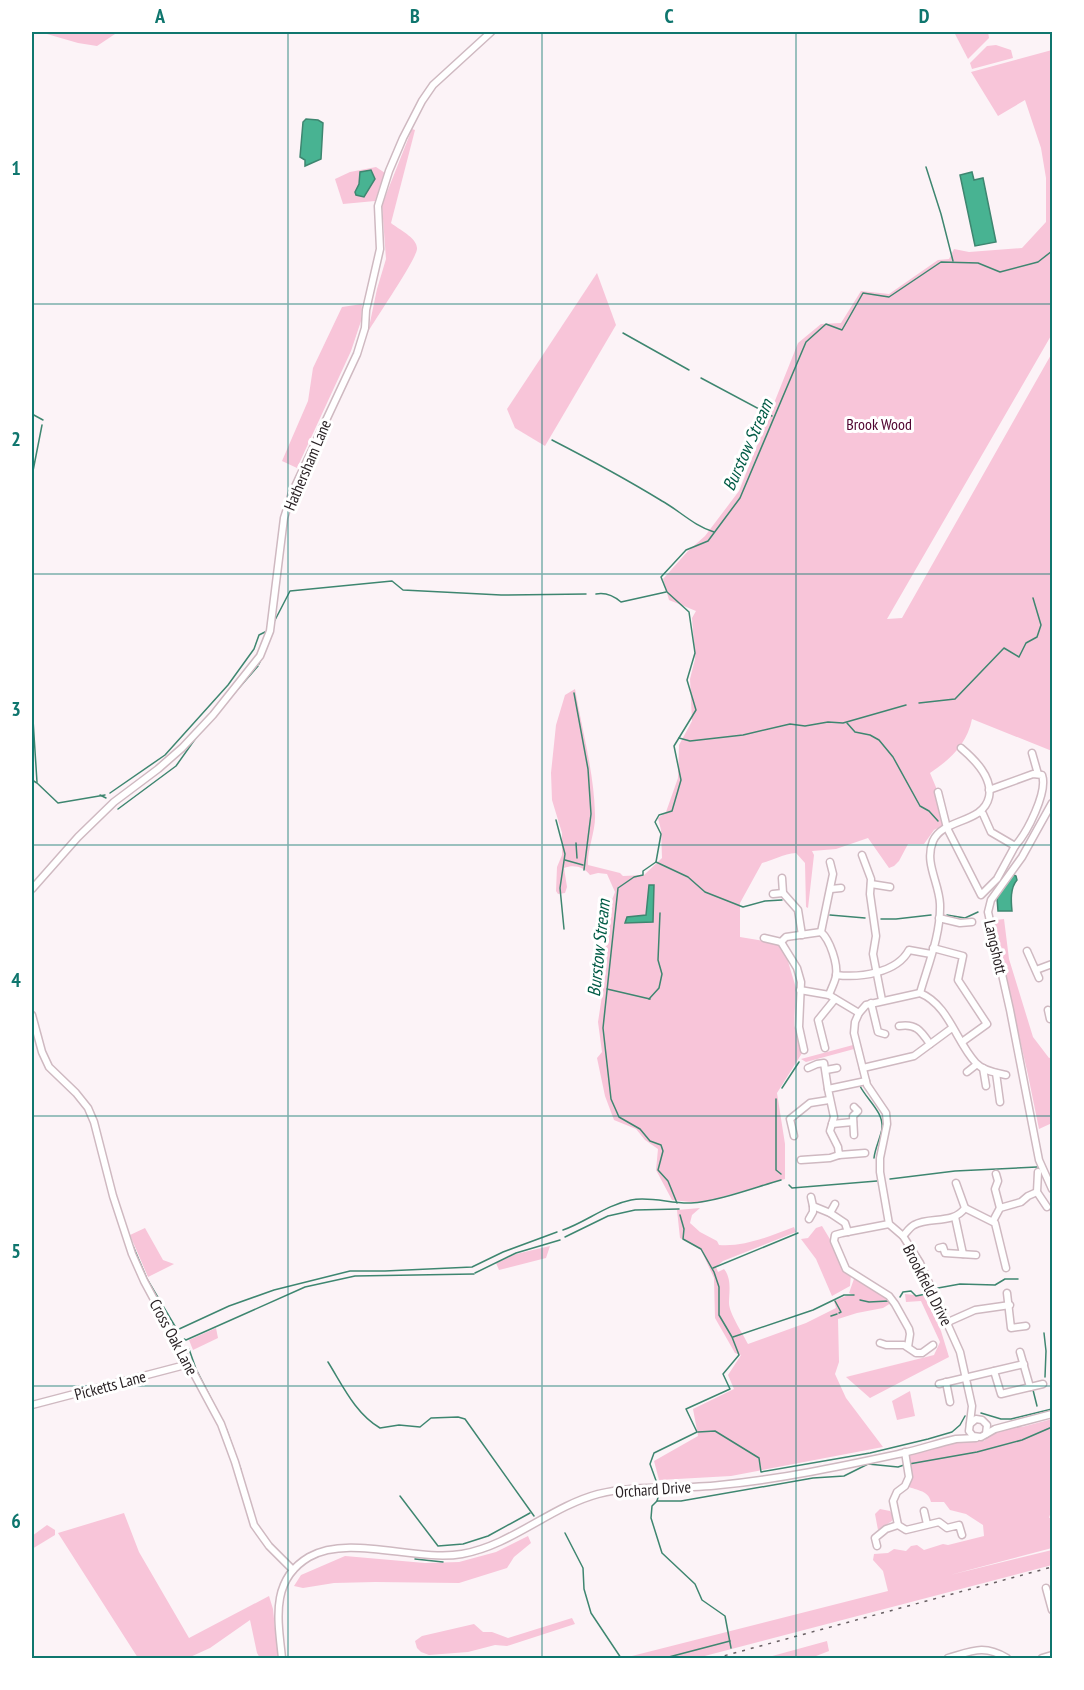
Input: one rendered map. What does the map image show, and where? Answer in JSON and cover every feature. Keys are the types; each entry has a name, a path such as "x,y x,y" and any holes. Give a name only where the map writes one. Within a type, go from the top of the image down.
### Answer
{"street":[{"name":"Hathersham Lane","path":"32,886 114,802 182,748 213,715 260,656 270,631 284,518 292,493 360,346 380,249 378,206 389,171 408,128 433,85 491,32"},
{"path":"920,993 939,918 938,889 930,867 930,854 934,840 947,828 980,813 986,803 989,790 978,763 961,748"},
{"path":"938,792 947,828 981,895 997,879 1022,837 1044,791 1044,779 1038,774 1032,753"},
{"path":"989,790 1038,774"},
{"name":"Langshott","path":"1053,803 1022,857 991,900 988,908 988,918 1023,1072 1039,1160 1053,1189"},
{"path":"980,813 983,814 991,832 1015,846"},
{"path":"862,855 872,884 870,894 876,936 873,949 875,971 882,1000"},
{"path":"825,1048 818,1020 832,997 836,975 829,944 821,932 833,874 830,862"},
{"path":"782,878 783,893 798,910 802,935"},
{"path":"872,884 890,887"},
{"path":"831,889 841,888"},
{"path":"773,894 783,893"},
{"path":"939,918 960,923 972,922"},
{"path":"781,942 786,937 821,932"},
{"path":"764,938 781,942 796,968 801,982 799,1027 804,1050"},
{"path":"836,975 850,977 894,966 905,957 909,950 963,956 958,980 987,1024 962,1042"},
{"path":"1027,951 1039,978"},
{"path":"1036,970 1053,964"},
{"path":"800,990 832,997 859,1013"},
{"path":"908,1347 909,1329 889,1296 846,1269 834,1241 835,1235 889,1224 880,1172 880,1158 887,1124 886,1113 866,1081 854,1033 859,1013 871,1003 920,993 936,1003 980,1066 986,1086"},
{"path":"871,1003 878,1032 885,1034"},
{"path":"1048,1010 1050,1019 1053,1018"},
{"name":"Cross Oak Lane","path":"32,1015 42,1052 49,1067 88,1108 94,1122 112,1196 132,1254 229,1443 254,1525 269,1546 293,1570"},
{"path":"899,1026 908,1024 916,1026 930,1044"},
{"path":"863,1068 914,1056 952,1028"},
{"path":"808,1068 824,1064 834,1117 830,1131 838,1147 839,1155"},
{"path":"967,1072 980,1066 1006,1075"},
{"path":"826,1070 837,1068"},
{"path":"996,1073 1000,1102"},
{"path":"828,1089 866,1081"},
{"path":"794,1136 790,1119 808,1101 829,1100"},
{"path":"854,1107 858,1112 853,1116 854,1135"},
{"path":"832,1124 853,1122"},
{"path":"801,1160 865,1154"},
{"path":"1038,1172 1037,1192 1047,1207"},
{"path":"993,1221 1000,1208 995,1189 998,1181 996,1174"},
{"path":"956,1183 965,1208 993,1221 1002,1246 1006,1268"},
{"path":"1000,1208 1021,1202 1037,1192"},
{"path":"809,1219 813,1212 811,1197"},
{"path":"830,1213 835,1204"},
{"path":"813,1206 845,1223 848,1232"},
{"path":"903,1236 913,1225 956,1217 965,1208"},
{"path":"956,1217 963,1254"},
{"name":"Brookfield Drive","path":"889,1224 903,1236 920,1263 948,1322 960,1352 972,1406"},
{"path":"939,1248 943,1247 945,1253 976,1255"},
{"path":"1007,1293 1011,1328 1026,1326"},
{"path":"948,1322 975,1310 1010,1305"},
{"path":"880,1343 886,1346 904,1345 916,1353 922,1353 933,1345"},
{"path":"1020,1352 1030,1387"},
{"name":"Picketts Lane","path":"32,1406 189,1364"},
{"path":"939,1384 1024,1364"},
{"path":"994,1371 1001,1394 1042,1384"},
{"path":"946,1382 950,1402"},
{"path":"972,1406 984,1421 987,1428 986,1434"},
{"path":"972,1406 971,1434 976,1438 1007,1426 1053,1414"},
{"path":"956,1439 976,1419 995,1426 1007,1426"},
{"name":"Orchard Drive","path":"293,1570 309,1557 334,1548 447,1556 462,1554 497,1543 576,1503 620,1489 719,1485 770,1478 906,1455 956,1439 976,1438"},
{"path":"906,1455 909,1477 893,1501 898,1525 906,1530 939,1522 947,1528 962,1524 962,1535"},
{"path":"924,1511 927,1524"},
{"path":"877,1546 875,1538 886,1529 898,1525"},
{"path":"282,1659 278,1603 284,1584 293,1570"},
{"path":"1046,1588 1053,1610"},
{"path":"948,1659 983,1649 995,1652 1007,1659"},
{"path":"1042,1659 1053,1655"}],"green space":[{"path":"40,32 118,32 97,46"},
{"path":"954,32 988,32 989,38 968,59"},
{"path":"996,45 1011,50 1013,58 972,69 970,63 987,46"},
{"name":"Brook Wood","path":"1052,50 1052,334 887,619 902,618 1052,353 1052,751 972,719 970,728 957,750 930,773 938,792 946,824 934,830 924,844 908,844 894,866 889,868 868,838 836,849 812,851 814,855 808,908 806,907 805,863 796,853 762,863 740,903 740,937 781,944 784,948 796,988 794,1026 804,1050 777,1093 785,1144 785,1179 701,1203 672,1200 656,1170 658,1149 645,1140 636,1129 614,1120 605,1096 597,1058 602,1052 598,1022 607,963 603,924 615,892 607,874 590,875 582,868 575,866 564,868 567,887 565,893 558,894 556,891 557,867 562,855 562,833 552,800 551,773 556,725 565,695 575,689 592,783 595,820 588,865 620,873 623,876 644,875 662,858 658,818 666,812 678,778 679,745 692,721 690,679 695,659 692,618 696,611 669,600 663,579 705,536 739,491 798,343 821,324 841,323 861,291 889,294 938,260 949,259 954,249 969,252 1022,248 1046,222 1046,178 1041,148 1025,100 998,116 971,72"},
{"path":"412,129 415,130 391,223 414,241 417,249 368,332 386,259 382,205"},
{"path":"376,167 385,173 375,201 343,204 335,179 350,172"},
{"path":"597,273 616,325 545,446 515,428 507,409"},
{"path":"362,304 361,321 351,351 297,468 282,461 308,401 313,368 342,307"},
{"path":"1004,919 1009,959 1033,1037 1049,1058 1052,1057 1052,1123 1039,1129 994,926 996,920"},
{"path":"853,1045 854,1049 806,1062 801,1059"},
{"path":"700,1208 692,1215 690,1223 700,1232 717,1241 719,1245 748,1243 794,1227 796,1232 723,1261 716,1267 718,1272 724,1269 727,1273 730,1286 730,1307 748,1344 806,1323 836,1308 834,1301 853,1295 849,1293 855,1276 885,1296 891,1303 883,1308 838,1319 839,1362 835,1374 846,1398 883,1447 731,1476 659,1480 654,1461 698,1436 693,1409 734,1389 728,1375 741,1355 735,1353 715,1318 714,1278 701,1250 680,1238 677,1210"},
{"path":"822,1226 851,1274 850,1286 832,1296 816,1259 801,1239 808,1238 816,1228"},
{"path":"145,1228 163,1260 174,1264 148,1277 130,1235"},
{"path":"550,1246 546,1258 499,1270 496,1263 516,1254"},
{"path":"905,1294 924,1296 941,1331 949,1357 870,1398 846,1377 934,1355 940,1342 921,1301 906,1302"},
{"path":"216,1328 218,1338 193,1350 189,1340"},
{"path":"910,1391 915,1416 897,1420 892,1401"},
{"path":"1052,1419 1052,1508 1049,1518 1052,1517 1052,1548 950,1575 1052,1550 1052,1565 697,1658 624,1658 888,1591 883,1571 873,1560 874,1554 888,1553 894,1549 906,1551 911,1546 917,1545 924,1550 984,1536 983,1525 966,1514 950,1510 944,1502 931,1502 924,1492 905,1485 909,1476 905,1452 956,1439 984,1441 993,1432 1007,1426 1022,1427"},
{"path":"880,1509 890,1511 893,1516 892,1521 878,1530 875,1514"},
{"path":"124,1513 139,1552 189,1638 269,1596 273,1609 278,1658 260,1658 250,1620 210,1648 188,1658 138,1658 58,1533"},
{"path":"47,1525 55,1530 55,1535 32,1549 32,1536"},
{"path":"528,1536 531,1543 514,1557 507,1568 459,1583 375,1582 334,1583 303,1588 294,1586 301,1575 345,1556 425,1563 459,1562 496,1552"},
{"path":"572,1618 575,1624 507,1646 495,1645 468,1652 429,1655 417,1648 415,1641 422,1636 474,1624 483,1632 492,1632 508,1638"},
{"path":"827,1641 829,1651 811,1658 765,1658"}],"shaded area":[{"path":"306,119 323,123 321,159 305,166 305,160 300,157 303,122"},
{"path":"371,170 375,179 364,197 356,195 360,172"},
{"path":"972,172 974,180 983,178 996,242 975,246 960,175"},
{"path":"1012,874 1017,880 1012,891 1012,911 998,911 997,898"},
{"path":"649,885 654,885 653,922 625,923 627,917 646,915"}],"waterway":[{"path":"926,167 953,261"},
{"name":"Burstow Stream","path":"677,1203 668,1181 658,1170 663,1151 661,1145 650,1141 640,1129 619,1117 611,1099 603,1028 618,888 634,877 643,875 643,871 656,862 661,834 655,822 659,815 672,811 681,780 674,746 696,710 687,680 695,653 689,612 667,592 661,577 686,550 708,541 740,498 806,342 826,324 842,330 863,293 889,297 941,262 978,263 1000,272 1038,262 1052,251"},
{"path":"623,333 689,370"},
{"path":"701,378 772,416"},
{"path":"32,414 43,420"},
{"path":"32,476 42,425"},
{"path":"552,440 621,477 700,526 714,532"},
{"path":"274,622 290,591 392,581 403,590 501,595 586,594"},
{"path":"596,594 610,595 621,602 666,592"},
{"path":"919,703 955,699 1004,648 1019,657 1026,643 1037,637 1041,625 1033,598"},
{"path":"110,793 165,755 228,685 254,649 259,635 265,632"},
{"path":"259,664 271,636"},
{"path":"231,697 258,666"},
{"path":"574,693 588,769 591,814 584,870"},
{"path":"32,704 37,782"},
{"path":"679,738 690,741 743,735 790,724 805,726 828,722 843,723 906,705"},
{"path":"847,723 855,732 870,735 879,740 893,757 920,806 929,811 938,821"},
{"path":"118,809 176,766 198,735"},
{"path":"32,780 58,803 105,795"},
{"path":"100,795 106,798"},
{"path":"556,820 565,854 560,888 564,929"},
{"path":"576,843 577,858"},
{"path":"565,860 583,865"},
{"path":"656,862 688,877 705,892 743,907 765,901 782,900"},
{"path":"947,915 965,918 978,912"},
{"path":"649,999 659,988 662,974 658,960 660,913"},
{"path":"830,915 865,918"},
{"path":"881,919 931,915"},
{"path":"607,989 650,999"},
{"path":"782,1088 799,1062"},
{"path":"860,1086 878,1112 882,1123 874,1158"},
{"path":"776,1099 776,1170 781,1174"},
{"path":"890,1179 955,1171 1037,1167"},
{"path":"563,1230 622,1202 646,1199 684,1203 701,1202 781,1180"},
{"path":"789,1185 792,1188 877,1181"},
{"path":"565,1237 608,1216 635,1210 679,1209"},
{"name":"Burstow Stream","path":"658,1486 650,1464 654,1453 697,1432 686,1409 730,1389 723,1374 739,1355 719,1315 719,1287 714,1272 701,1249 683,1239 684,1229 680,1215"},
{"path":"177,1330 229,1306 274,1290 350,1271 472,1267 503,1252 557,1232"},
{"path":"713,1268 798,1233"},
{"path":"475,1273 516,1253 560,1240"},
{"path":"133,1246 147,1279 179,1333"},
{"path":"184,1339 305,1287 355,1276 474,1274"},
{"path":"938,1288 960,1284 995,1285 1005,1279 1018,1279"},
{"path":"900,1297 903,1292 911,1291 916,1296 926,1294"},
{"path":"733,1337 813,1310 844,1295 854,1295"},
{"path":"860,1300 888,1301"},
{"path":"835,1301 841,1312 839,1313"},
{"path":"831,1316 837,1314"},
{"path":"1044,1333 1045,1377"},
{"path":"189,1349 196,1369 220,1416"},
{"path":"328,1362 363,1415 380,1428 399,1425 420,1427 431,1418 465,1419 534,1516"},
{"path":"1033,1390 1037,1406"},
{"path":"981,1413 1001,1419 1011,1419 1052,1409"},
{"path":"698,1432 715,1431 759,1458 761,1472 870,1453 928,1439 952,1432 965,1416"},
{"path":"909,1464 977,1452 1022,1440 1052,1427"},
{"path":"226,1428 241,1470"},
{"path":"657,1501 681,1501 813,1478 844,1476 868,1464 898,1467 904,1465"},
{"name":"Burstow Stream","path":"660,1490 657,1501 652,1506 651,1518 662,1553 695,1584 702,1600 725,1616 731,1648"},
{"path":"400,1496 438,1546 463,1544 488,1536 530,1513"},
{"path":"565,1533 583,1568 584,1589 591,1613 621,1658"},
{"path":"415,1559 443,1562"},
{"path":"665,1658 730,1641"}],"railway":[{"path":"716,1658 1052,1567"}]}
